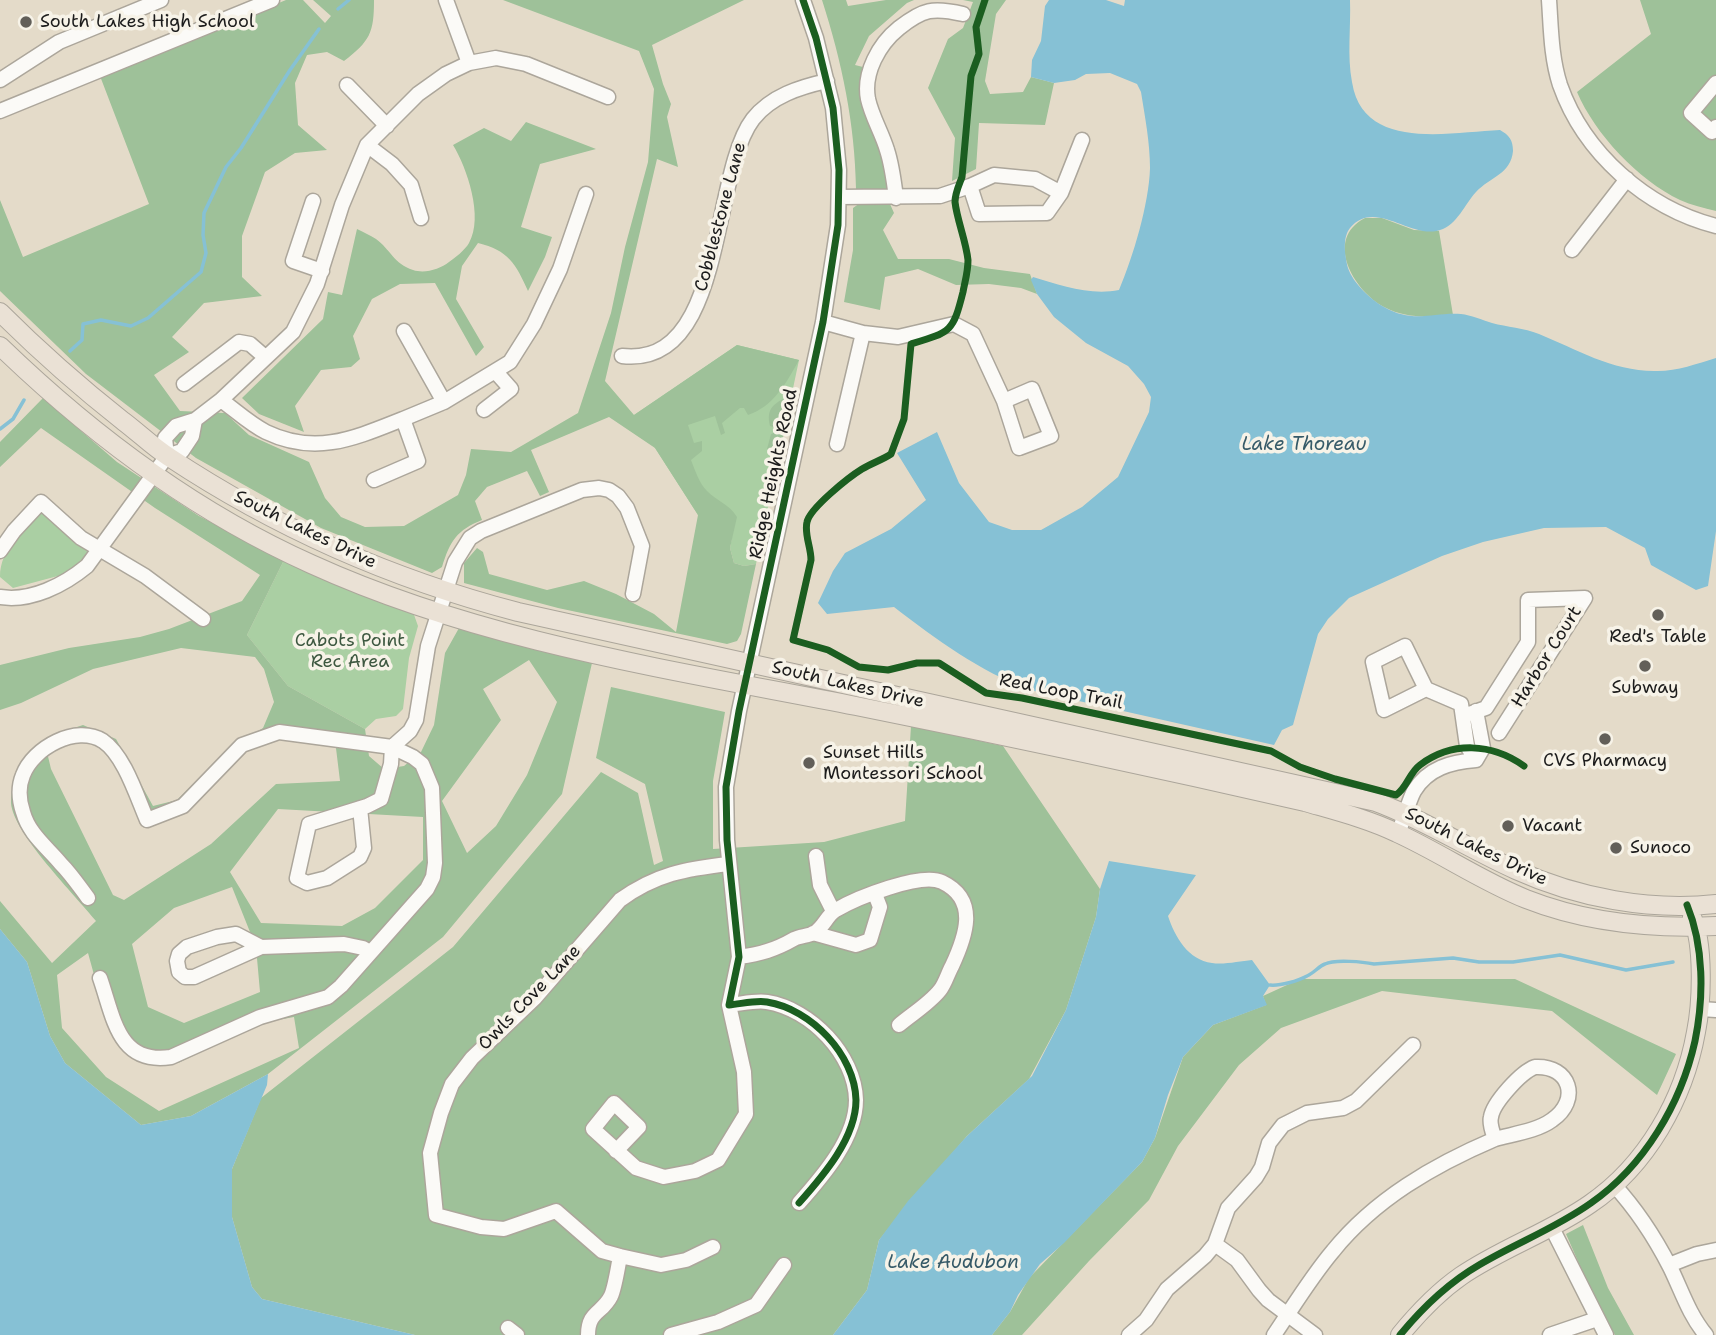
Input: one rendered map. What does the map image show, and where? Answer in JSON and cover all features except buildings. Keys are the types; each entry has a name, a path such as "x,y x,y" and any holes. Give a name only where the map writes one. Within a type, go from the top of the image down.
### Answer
{"main road":[{"name":"South Lakes Drive","path":"0,312 68,377 167,456 298,531 376,566 446,591 518,612 750,662 846,686 1356,796 1407,813 1515,870 1548,883 1617,900 1711,904"},
{"name":"South Lakes Drive","path":"0,346 79,418 153,473 233,524 309,563 386,595 439,613 585,651 1258,791 1346,814 1398,833 1489,882 1560,911 1616,923 1673,928 1716,926"},
{"path":"1696,927 1711,904"},
{"path":"1400,1335 1434,1297 1460,1277 1591,1203 1614,1185 1648,1146 1675,1100 1708,1010 1696,927 1687,905"}],"street":[{"path":"0,80 59,42 161,0"},
{"path":"0,111 272,0"},
{"path":"446,0 469,63"},
{"name":"Ridge Heights Road","path":"729,1005 739,957 729,864 726,787 835,256 839,197 836,140 827,81 803,0"},
{"path":"1549,0 1554,60 1568,104 1592,144 1608,163 1658,203 1678,214 1716,226"},
{"path":"896,198 888,151 868,98 868,78 874,59 892,33 923,11 940,9 963,14"},
{"path":"167,456 164,438 176,426 195,420 221,400 293,332 322,271 342,205 367,145 418,94 446,74 469,63 496,58 512,61 608,97"},
{"name":"Cobblestone Lane","path":"622,356 646,356 666,346 694,310 707,278 738,146 754,117 780,97 827,81"},
{"path":"1716,83 1691,113 1712,132 1716,127"},
{"path":"347,85 387,126"},
{"path":"970,186 978,214 1047,213 1061,193 1082,140"},
{"path":"367,145 392,164 411,185 421,218"},
{"path":"839,197 940,196 995,176 1035,179 1061,193"},
{"path":"1572,250 1627,179"},
{"path":"221,400 266,432 312,445 356,438 444,402 510,362 534,324 560,269 586,194"},
{"path":"313,201 293,261 322,271"},
{"path":"823,322 863,333 898,337 954,324 973,334 1004,401"},
{"path":"404,331 444,402"},
{"path":"837,444 863,333"},
{"path":"184,384 239,342 250,344 265,357"},
{"path":"484,410 511,389 495,371"},
{"path":"374,480 418,461 403,419"},
{"path":"0,597 21,597 60,584 87,566 167,456 183,451 192,436 195,420"},
{"path":"360,808 364,848 360,857 327,878 307,883 297,878 309,824 381,799 391,764 392,747 410,731 416,720 423,668 439,613 455,562 470,538 481,531 582,490 599,488 609,491 624,503 642,546 633,594"},
{"path":"0,551 41,502 81,538 145,576 203,620"},
{"name":"Harbor Court","path":"1470,714 1486,708 1528,642 1528,600 1585,598 1499,733"},
{"path":"1398,833 1413,793 1428,774 1452,762 1476,760 1483,748 1470,714 1461,704 1426,689 1405,646 1373,662 1384,710 1426,689"},
{"path":"88,898 62,864 37,839 23,815 19,793 23,775 32,760 46,748 62,740 85,734 103,741 117,754 147,820 183,806 202,790 242,745 279,732 392,747 422,764 432,788 435,863 433,877 427,889 341,986 328,996 260,1017 171,1057 159,1059 142,1056 129,1048 116,1024 100,978"},
{"path":"816,856 820,885 833,911"},
{"name":"Owls Cove Lane","path":"620,1256 602,1251 556,1211 504,1228 481,1227 436,1214 430,1153 440,1113 452,1084 472,1058 535,998 620,901 636,888 668,874 689,868 729,864"},
{"path":"739,957 766,953 813,933 821,928 833,911 911,880 932,879 942,882 954,891 962,902 967,916 966,933 941,990 899,1025"},
{"path":"813,933 856,945 870,940 880,907 875,894"},
{"path":"261,947 236,934 200,942 179,954 179,972 185,977 194,977 261,947 344,944 370,952"},
{"path":"616,1151 636,1168 664,1177 695,1171 718,1160 746,1114 744,1072 729,1005 766,1002 791,1010 816,1026 837,1047 851,1073 856,1101 847,1135 826,1172 799,1203"},
{"path":"1129,1335 1146,1320 1167,1289 1215,1244 1228,1208 1256,1177 1269,1143 1283,1125 1307,1113 1343,1108 1356,1101 1413,1045"},
{"path":"1274,1335 1333,1250 1375,1208 1425,1174 1495,1139 1541,1126 1561,1113 1569,1095 1565,1079 1559,1072 1544,1067 1535,1068 1517,1077 1490,1118 1495,1139"},
{"path":"1614,1185 1643,1219 1694,1318 1706,1335"},
{"path":"1551,1226 1606,1335"},
{"path":"1215,1244 1237,1259 1259,1290 1315,1335"},
{"path":"588,1335 588,1323 612,1296 620,1256 662,1265 687,1260 713,1247"},
{"path":"1669,1265 1697,1254 1716,1251"},
{"path":"671,1335 718,1322 755,1305 783,1265"},
{"path":"1550,1335 1597,1319"}],"green space":[{"path":"286,0 303,0 325,23 331,16 313,0 374,0 369,35 360,48 344,61 327,52 307,55 295,83 298,125 327,150 295,153 265,172 242,236 242,277 262,296 204,303 172,337 189,352 154,375 180,411 225,413 249,435 309,462 325,498 341,517 365,527 404,526 458,495 466,475 471,449 511,452 578,413 611,313 625,247 648,162 654,89 639,51 503,0 744,0 652,45 671,104 667,117 678,167 657,159 605,381 634,415 737,345 799,360 772,400 748,415 744,408 740,408 722,423 725,433 721,435 715,416 688,425 694,443 702,441 702,451 691,460 699,480 707,491 737,517 730,548 734,563 744,566 756,564 741,634 737,641 727,644 558,608 464,583 464,563 477,548 483,552 489,574 547,590 584,581 654,614 676,632 698,515 655,448 609,417 531,450 549,492 540,496 527,471 487,487 475,501 482,520 460,532 448,550 442,567 432,573 321,528 196,458 86,374 0,291 0,200 23,257 149,204 100,76"},
{"path":"822,0 846,0 848,6 886,0 914,0 869,36 855,65 863,67 864,105 890,189 856,189 846,93"},
{"path":"963,0 1006,0 996,14 985,81 990,94 1023,92 1031,77 1054,83 1045,125 979,123 976,169 952,181 955,138 928,88 948,39 963,28 973,2"},
{"path":"1640,0 1716,0 1716,211 1680,200 1649,181 1606,139 1577,92 1651,34"},
{"path":"526,122 596,149 540,164 521,227 552,237 528,291 510,260 488,246 478,243 462,266 456,299 484,347 476,356 435,283 400,284 372,299 353,336 360,359 351,367 321,370 295,406 304,432 259,414 242,398 323,319 328,292 342,295 357,229 376,239 401,264 418,271 441,267 462,251 473,232 474,207 464,166 453,145 484,128 511,141"},
{"path":"860,203 890,204 894,213 883,230 898,259 949,259 984,268 1030,274 1037,294 1021,288 989,284 956,285 918,269 885,277 880,310 844,302 853,250 853,208"},
{"path":"1365,218 1382,218 1414,230 1439,231 1453,315 1427,317 1401,314 1384,307 1362,289 1348,264 1345,251 1346,238 1353,227"},
{"path":"737,345 799,360 756,564 744,566 734,563 730,548 732,537 698,515 634,415"},
{"path":"43,398 117,462 199,516 284,560 247,635 288,686 365,729 369,756 384,769 404,766 421,752 434,725 445,653 459,628 592,663 562,794 443,937 268,1074 191,1116 141,1125 65,1063 50,1036 27,962 0,929 0,901 52,963 96,921 22,831 14,816 12,792 21,772 45,743 65,731 83,725 116,739 153,806 177,800 224,753 263,728 274,702 264,669 255,657 181,648 93,669 0,710 0,665 69,648 140,637 169,629 242,601 260,575 155,508 41,428 0,467 0,442","holes":["529,660 557,702 527,775 496,826 467,853 442,801 501,720 483,689","279,732 335,740 340,781 276,784 211,844 124,900 113,895 51,769 46,748 85,734 117,754 147,820 183,806 242,745","278,809 423,817 423,860 375,908 342,926 261,923 230,872","232,887 256,947 260,992 184,1023 148,1007 132,944 174,908","88,953 109,1029 124,1052 136,1061 156,1065 178,1063 261,1023 294,1017 299,1048 159,1111 106,1077 62,1028 57,975"]},
{"path":"783,399 791,401 786,421 777,428 770,426 771,410"},
{"path":"784,433 779,456 770,455 767,449 771,434"},
{"path":"42,511 90,551 69,573 13,588 0,577 4,557"},
{"name":"Cabots Point Rec Area","path":"284,560 413,612 418,626 409,658 403,709 396,716 376,719 365,729 288,686 247,635"},
{"path":"611,687 725,712 713,781 713,849 824,842 905,821 911,726 1003,746 1100,889 1096,917 1066,1010 1029,1079 967,1136 879,1240 867,1290 833,1335 415,1335 262,1299 252,1287 232,1217 232,1169 261,1098 453,947 601,772 638,793 654,865 663,861 645,784 596,758"},
{"path":"1300,979 1515,979 1676,1054 1657,1095 1552,1011 1382,991 1281,1028 1239,1065 1178,1146 1149,1200 1022,1335 992,1335 1010,1312 1029,1278 1142,1162 1155,1138 1183,1057 1213,1025 1266,1005 1263,996"},
{"path":"1583,1225 1608,1288 1634,1335 1615,1335 1591,1291 1566,1234"}],"water":[{"name":"Lake Thoreau","path":"1049,0 1106,0 1124,6 1125,0 1350,0 1349,52 1352,82 1359,104 1373,119 1390,128 1411,133 1500,130 1506,134 1513,147 1508,165 1476,192 1451,224 1429,232 1371,217 1360,220 1350,228 1345,247 1350,274 1368,296 1395,312 1414,316 1469,315 1533,332 1624,367 1670,370 1716,358 1716,531 1708,586 1696,590 1651,565 1645,548 1606,527 1544,528 1483,542 1442,556 1349,598 1328,619 1318,634 1293,725 1282,730 1274,745 1030,690 976,664 942,643 894,607 827,614 818,603 845,553 891,529 926,500 897,453 937,432 959,483 989,522 1012,530 1041,530 1082,507 1118,477 1149,412 1151,397 1144,384 1128,366 1086,343 1054,317 1037,294 1031,280 1033,277 1086,291 1119,290 1139,230 1147,198 1150,168 1146,120 1137,84 1110,73 1086,74 1075,80 1054,83 1031,77 1032,60 1041,41 1045,6"},
{"name":"Lake Audubon","path":"1109,861 1196,875 1168,916 1174,932 1189,952 1204,961 1222,964 1252,960 1270,985 1263,996 1267,1005 1213,1025 1183,1057 1155,1138 1142,1162 1064,1243 1040,1264 992,1335 833,1335 867,1290 879,1240 908,1201 967,1136 1032,1076 1066,1010 1096,917 1100,889"},
{"path":"0,929 27,962 50,1036 65,1063 141,1125 191,1116 268,1074 267,1085 232,1169 232,1217 252,1287 262,1299 415,1335 0,1335"}],"waterway":[{"path":"338,9 349,0"},
{"path":"70,351 82,340 83,324 101,320 131,326 148,318 201,272 206,253 204,213 226,167 319,29"},
{"path":"0,429 13,419 24,400"},
{"path":"1270,985 1299,980 1330,962 1374,964 1453,958 1479,962 1513,962 1560,955 1626,970 1673,962"}],"cycle path":[{"path":"799,1203 828,1169 844,1142 855,1114 854,1083 839,1051 828,1037 799,1014 767,1002 729,1005 739,957 727,840 726,787 739,711 823,322 838,225 839,170 833,108 816,38 803,0"},
{"name":"Red Loop Trail","path":"985,0 976,27 979,54 971,76 962,177 955,199 968,260 960,305 953,323 942,333 911,344 904,419 891,454 848,479 822,501 807,522 811,560 793,640 828,650 859,667 888,670 917,663 939,663 986,693 1022,698 1271,751 1300,767 1396,795 1420,765 1445,752 1485,749 1512,758 1524,766"},
{"path":"1400,1335 1427,1305 1468,1272 1591,1203 1628,1171 1658,1132 1689,1065 1698,1024 1701,972 1697,937 1687,905"}],"place":[{"name":"South Lakes High School","path":"26,22"},
{"name":"Red's Table","path":"1658,615"},
{"name":"Subway","path":"1645,666"},
{"name":"CVS Pharmacy","path":"1605,739"},
{"name":"Sunset Hills Montessori School","path":"809,763"},
{"name":"Vacant","path":"1508,826"},
{"name":"Sunoco","path":"1616,848"}]}
